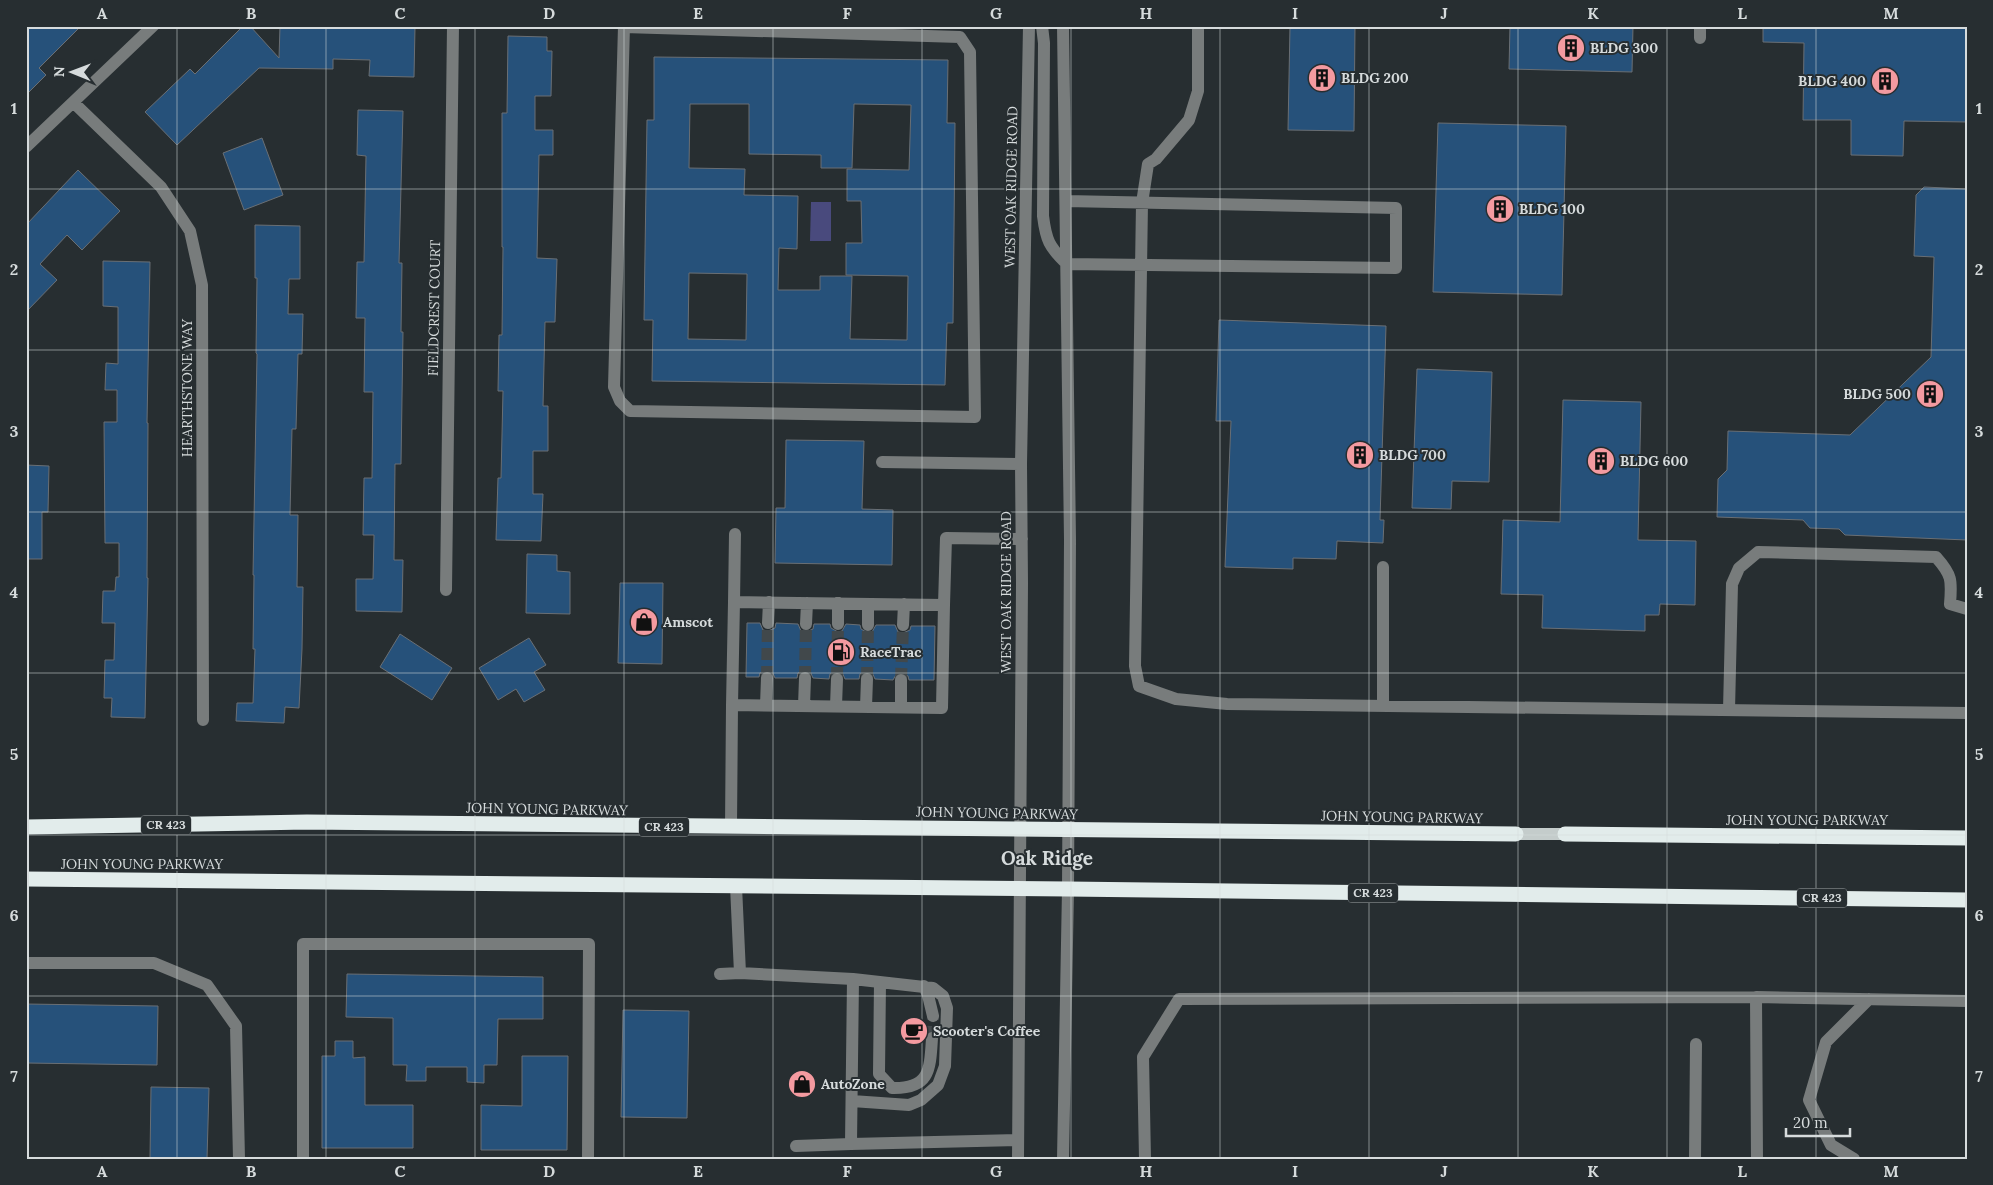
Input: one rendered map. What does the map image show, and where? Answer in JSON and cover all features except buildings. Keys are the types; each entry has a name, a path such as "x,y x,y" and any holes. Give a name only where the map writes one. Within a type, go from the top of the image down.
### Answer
{"highway":[{"name":"JOHN YOUNG PARKWAY","path":"26,827 307,822 1516,834"},
{"name":"JOHN YOUNG PARKWAY","path":"1565,834 1967,838"},
{"name":"JOHN YOUNG PARKWAY","path":"26,879 1020,888 1967,900"}],"main road":[{"name":"JOHN YOUNG PARKWAY","path":"1516,834 1565,834"}],"street":[{"path":"26,147 153,26"},
{"name":"FIELDCREST COURT","path":"446,590 453,26"},
{"name":"WEST OAK RIDGE ROAD","path":"1018,1159 1021,829 1021,464 1029,26"},
{"path":"1042,26 1044,43 1043,216 1046,238 1056,254 1067,264 1396,268 1396,208 1066,201"},
{"path":"1063,26 1070,540 1069,830 1063,1159"},
{"path":"1198,26 1198,92 1189,120 1156,159 1148,164 1142,203 1136,666 1139,686 1176,699 1227,704 1967,713"},
{"path":"624,27 960,37 970,52 975,417 630,411 620,401 614,387 624,27"},
{"name":"HEARTHSTONE WAY","path":"74,102 161,187 190,231 202,285 203,720"},
{"path":"882,462 1021,464"},
{"path":"731,827 735,534"},
{"path":"732,704 942,708 946,538 1022,539"},
{"path":"1728,710 1732,584 1739,568 1758,552 1936,557 1948,569 1952,586 1950,604 1967,609"},
{"path":"1383,567 1383,706"},
{"path":"734,602 944,604"},
{"path":"768,623 769,602"},
{"path":"806,624 807,603"},
{"path":"838,603 838,624"},
{"path":"868,604 868,625"},
{"path":"903,625 904,604"},
{"path":"766,705 767,678"},
{"path":"804,706 805,678"},
{"path":"836,706 837,679"},
{"path":"866,679 866,707"},
{"path":"901,680 901,708"},
{"path":"736,886 740,973"},
{"path":"303,1159 303,944 589,944 588,1159"},
{"path":"26,963 154,963 208,985 236,1026 238,1159"},
{"path":"720,974 740,973 853,979 924,986 934,988 943,996 947,1008 945,1066 938,1085 921,1100 909,1105 852,1101"},
{"path":"851,1144 853,979"},
{"path":"880,982 879,1074 892,1088 892,1104"},
{"path":"924,986 933,1016"},
{"path":"1756,997 1757,1159"},
{"path":"1145,1159 1143,1057 1179,999 1756,997 1967,1001"},
{"path":"1854,1159 1831,1145 1809,1100 1826,1042 1869,999"},
{"path":"892,1088 906,1088 917,1085 925,1078 930,1065 932,1038"},
{"path":"1695,1159 1696,1044"},
{"path":"796,1146 1018,1140"}],"water":[{"path":"811,202 831,202 831,241 810,241"}],"tunnel":[{"path":"767,678 768,623"},
{"path":"805,678 806,624"},
{"path":"837,679 838,624"},
{"path":"867,679 868,625"},
{"path":"901,680 903,625"},
{"path":"932,1038 933,1016"}],"place":[{"name":"BLDG 300","path":"1571,48"},
{"name":"BLDG 200","path":"1322,78"},
{"name":"BLDG 400","path":"1885,81"},
{"name":"BLDG 100","path":"1500,209"},
{"name":"BLDG 500","path":"1930,394"},
{"name":"BLDG 700","path":"1360,455"},
{"name":"BLDG 600","path":"1601,461"},
{"name":"Amscot","path":"644,622"},
{"name":"RaceTrac","path":"841,652"},
{"name":"Scooter's Coffee","path":"914,1031"},
{"name":"AutoZone","path":"802,1084"}],"district":[{"name":"Oak Ridge","path":"1047,858"}]}
